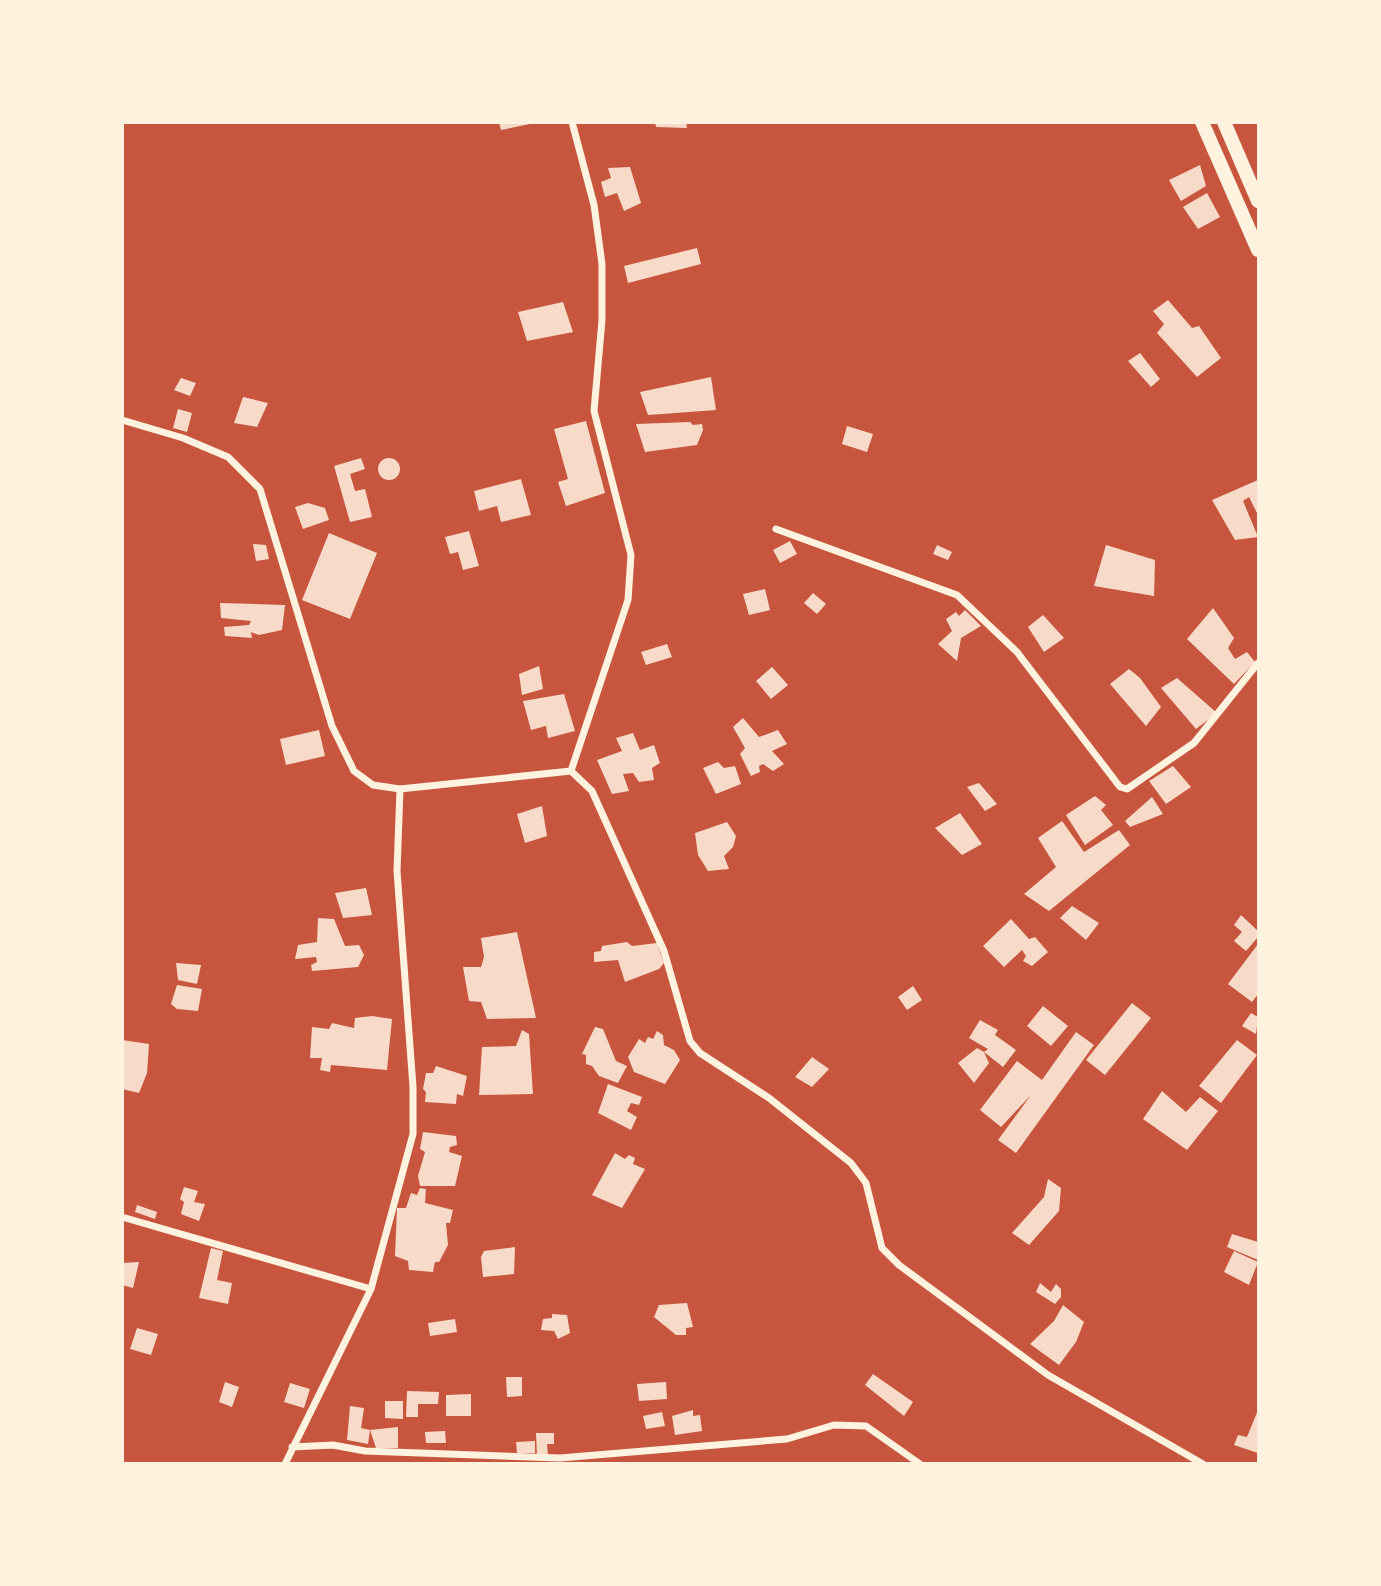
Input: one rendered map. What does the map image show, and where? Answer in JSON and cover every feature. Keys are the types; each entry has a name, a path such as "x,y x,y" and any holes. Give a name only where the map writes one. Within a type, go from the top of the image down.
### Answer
{"main road":[{"path":"1202,122 1258,250"},
{"path":"1224,122 1258,201"}],"street":[{"path":"571,771 628,600 631,579 631,555 594,411 602,320 602,264 594,205 572,122"},
{"path":"122,420 183,438 228,457 260,489 332,726 354,771 373,785 400,789 571,771 592,791 639,891 664,951 690,1041 700,1053 769,1098 851,1163 866,1183 883,1248 899,1265 1048,1375 1203,1464"},
{"path":"776,529 957,595 1017,652 1120,787 1127,789 1194,743 1258,663"},
{"path":"285,1464 371,1289 413,1134 413,1087 397,871 400,789"},
{"path":"122,1217 371,1289"},
{"path":"292,1447 333,1446 365,1451 560,1458 787,1439 834,1425 866,1426 920,1464"},
{"path":"475,1455 475,1464"}],"building":[{"path":"499,122 530,122 530,124 501,130"},
{"path":"655,122 686,122 687,128 656,127"},
{"path":"1200,165 1206,186 1181,201 1169,180"},
{"path":"630,167 641,203 624,211 617,193 605,197 601,182 611,178 608,168"},
{"path":"1207,193 1220,217 1198,229 1183,207"},
{"path":"697,248 701,264 628,283 624,266"},
{"path":"1168,300 1192,328 1199,326 1221,358 1197,377 1157,333 1164,324 1153,311"},
{"path":"563,302 573,332 527,341 518,312"},
{"path":"1140,353 1160,379 1151,387 1128,361"},
{"path":"711,377 716,410 648,415 640,392"},
{"path":"181,378 196,383 190,396 174,390"},
{"path":"243,397 268,403 257,427 234,423"},
{"path":"178,409 192,413 187,432 173,428"},
{"path":"586,421 605,493 566,506 558,482 568,479 554,429"},
{"path":"690,422 693,425 702,424 703,430 697,445 645,452 636,424"},
{"path":"847,426 873,434 867,452 842,444"},
{"path":"361,458 365,469 350,474 355,491 365,489 372,517 350,522 334,466"},
{"path":"389,458 397,461 400,469 397,477 389,480 381,477 378,469 381,461"},
{"path":"521,479 531,515 501,522 497,506 479,511 474,491"},
{"path":"1258,480 1258,515 1249,497 1243,501 1258,537 1235,540 1212,500"},
{"path":"308,503 325,508 329,520 303,529 295,507"},
{"path":"469,531 479,566 463,570 458,552 450,554 445,537"},
{"path":"329,533 377,553 350,619 302,600"},
{"path":"790,541 797,554 780,563 773,550"},
{"path":"253,544 266,545 269,559 256,561"},
{"path":"937,545 952,552 948,560 933,554"},
{"path":"1106,545 1155,560 1154,596 1094,586"},
{"path":"765,589 770,610 749,615 743,594"},
{"path":"813,593 826,604 817,614 804,603"},
{"path":"220,603 285,605 282,630 259,635 251,632 252,638 225,636 224,627 249,625 251,621 221,618"},
{"path":"1213,608 1234,638 1228,648 1235,659 1247,652 1255,662 1234,684 1187,639"},
{"path":"965,610 981,626 961,638 957,661 938,644 952,631 946,619 956,612 959,616"},
{"path":"1043,615 1064,638 1044,652 1028,627"},
{"path":"667,644 672,657 646,665 641,652"},
{"path":"539,666 543,689 522,695 519,674"},
{"path":"772,667 788,685 771,699 756,681"},
{"path":"1129,669 1140,678 1161,707 1146,726 1110,684"},
{"path":"1177,678 1217,713 1196,729 1161,688"},
{"path":"564,694 575,731 548,738 546,726 531,730 523,701"},
{"path":"743,718 759,737 778,730 787,744 772,751 784,764 773,771 763,764 759,766 760,772 751,776 740,754 745,748 733,727"},
{"path":"319,730 325,756 286,765 280,739"},
{"path":"633,733 640,750 654,745 660,763 652,768 654,780 639,782 633,773 623,774 629,791 612,794 597,760 622,751 616,738"},
{"path":"718,762 724,768 735,766 741,784 716,794 703,768"},
{"path":"1173,766 1191,787 1166,804 1149,781"},
{"path":"979,783 997,804 985,811 967,787"},
{"path":"1095,796 1106,805 1101,810 1113,825 1085,845 1066,815"},
{"path":"1152,797 1163,814 1130,827 1125,821"},
{"path":"542,806 547,836 525,843 517,814"},
{"path":"960,813 982,844 962,855 935,828"},
{"path":"1062,821 1084,852 1119,830 1130,845 1049,911 1024,894 1056,867 1038,838"},
{"path":"727,822 736,836 733,847 724,856 729,869 708,871 698,855 695,833"},
{"path":"366,888 372,915 343,918 335,893"},
{"path":"1072,906 1099,923 1086,940 1060,918"},
{"path":"1241,915 1258,931 1258,937 1246,951 1234,941 1242,932 1234,925"},
{"path":"318,918 334,919 345,946 359,945 364,955 358,967 312,971 311,965 317,962 316,957 295,959 298,945 317,942"},
{"path":"1011,919 1029,939 1035,937 1048,952 1032,966 1023,961 1026,956 1022,950 1004,967 983,946"},
{"path":"517,932 536,1018 487,1019 481,1002 469,1001 463,967 481,967 484,957 481,938"},
{"path":"627,942 632,946 657,943 664,963 659,969 625,982 618,960 594,962 594,952 601,951 602,946"},
{"path":"1258,944 1258,994 1252,1002 1228,984"},
{"path":"176,963 201,965 197,984 178,980"},
{"path":"177,985 202,989 198,1011 177,1009 171,1004"},
{"path":"913,986 922,1000 907,1010 898,997"},
{"path":"1132,1003 1151,1018 1105,1075 1086,1060"},
{"path":"1043,1006 1068,1026 1051,1046 1027,1026"},
{"path":"1251,1013 1258,1017 1256,1034 1242,1026"},
{"path":"372,1016 392,1019 387,1070 331,1065 330,1072 320,1070 322,1058 310,1058 312,1027 329,1029 332,1023 354,1028 355,1018"},
{"path":"980,1020 998,1030 995,1035 1016,1050 1003,1067 984,1052 988,1049 969,1038"},
{"path":"595,1027 603,1029 616,1061 627,1066 618,1083 599,1076 592,1066 586,1064 586,1055 582,1054"},
{"path":"522,1030 529,1034 533,1094 479,1095 482,1047 516,1046"},
{"path":"657,1031 663,1035 664,1045 674,1050 680,1060 665,1084 634,1072 628,1057 639,1039 645,1043 648,1037 653,1039"},
{"path":"1076,1032 1094,1045 1016,1153 998,1140 1031,1095 1001,1127 980,1110 1017,1061 1042,1080"},
{"path":"122,1040 149,1044 147,1073 139,1093 122,1089"},
{"path":"1237,1040 1257,1055 1221,1103 1199,1086"},
{"path":"977,1048 984,1052 989,1063 974,1083 958,1063"},
{"path":"812,1057 829,1069 812,1087 795,1077"},
{"path":"436,1066 467,1076 463,1096 457,1094 456,1104 425,1102 426,1092 423,1089 426,1073 433,1073"},
{"path":"608,1084 642,1097 639,1105 631,1103 627,1111 637,1117 631,1130 598,1113"},
{"path":"1162,1091 1186,1112 1200,1097 1218,1111 1187,1150 1143,1119"},
{"path":"423,1132 456,1136 457,1145 450,1147 449,1152 462,1156 455,1186 420,1186 418,1176 425,1152 420,1149"},
{"path":"615,1153 625,1159 629,1155 635,1158 633,1164 645,1169 622,1208 592,1195"},
{"path":"1048,1179 1061,1188 1059,1211 1029,1245 1012,1233 1044,1197"},
{"path":"184,1187 198,1191 194,1202 205,1204 199,1221 181,1214 184,1202 180,1199"},
{"path":"420,1188 426,1189 425,1203 453,1210 450,1223 446,1223 448,1245 439,1262 435,1262 433,1272 409,1270 408,1261 395,1256 397,1208 406,1208 411,1193 417,1195"},
{"path":"137,1205 157,1212 155,1219 135,1212"},
{"path":"1232,1234 1258,1242 1258,1260 1227,1247"},
{"path":"515,1247 514,1274 483,1277 481,1257 484,1251"},
{"path":"211,1248 223,1251 217,1280 232,1283 228,1304 199,1298"},
{"path":"1234,1251 1258,1262 1249,1285 1224,1272"},
{"path":"139,1262 133,1288 122,1285 122,1263"},
{"path":"1040,1283 1051,1292 1056,1284 1061,1289 1061,1297 1055,1304 1036,1292"},
{"path":"687,1303 693,1327 686,1328 686,1335 676,1335 654,1317 659,1305"},
{"path":"1063,1305 1084,1322 1076,1342 1059,1365 1030,1344 1054,1321"},
{"path":"552,1314 567,1315 570,1333 558,1339 554,1331 541,1330 543,1319 552,1318"},
{"path":"455,1319 457,1332 430,1336 428,1323"},
{"path":"137,1328 158,1334 151,1355 130,1349"},
{"path":"873,1374 913,1402 904,1416 865,1385"},
{"path":"506,1377 522,1377 522,1396 507,1397"},
{"path":"225,1382 239,1387 232,1407 219,1402"},
{"path":"666,1382 667,1399 639,1401 637,1384"},
{"path":"290,1383 310,1389 304,1408 284,1402"},
{"path":"407,1391 439,1392 438,1404 418,1404 418,1417 406,1417"},
{"path":"471,1394 471,1416 446,1416 446,1395"},
{"path":"385,1401 403,1401 403,1419 385,1418"},
{"path":"350,1406 364,1408 361,1428 370,1430 368,1444 347,1440"},
{"path":"693,1410 693,1416 700,1415 702,1431 675,1435 672,1416"},
{"path":"1258,1410 1258,1453 1234,1445 1238,1435 1247,1437"},
{"path":"662,1412 665,1426 646,1429 643,1416"},
{"path":"398,1427 398,1448 376,1448 370,1430"},
{"path":"445,1431 446,1443 426,1443 425,1432"},
{"path":"536,1433 554,1433 554,1444 547,1444 548,1455 537,1456"},
{"path":"535,1441 535,1453 517,1453 516,1442"}]}
